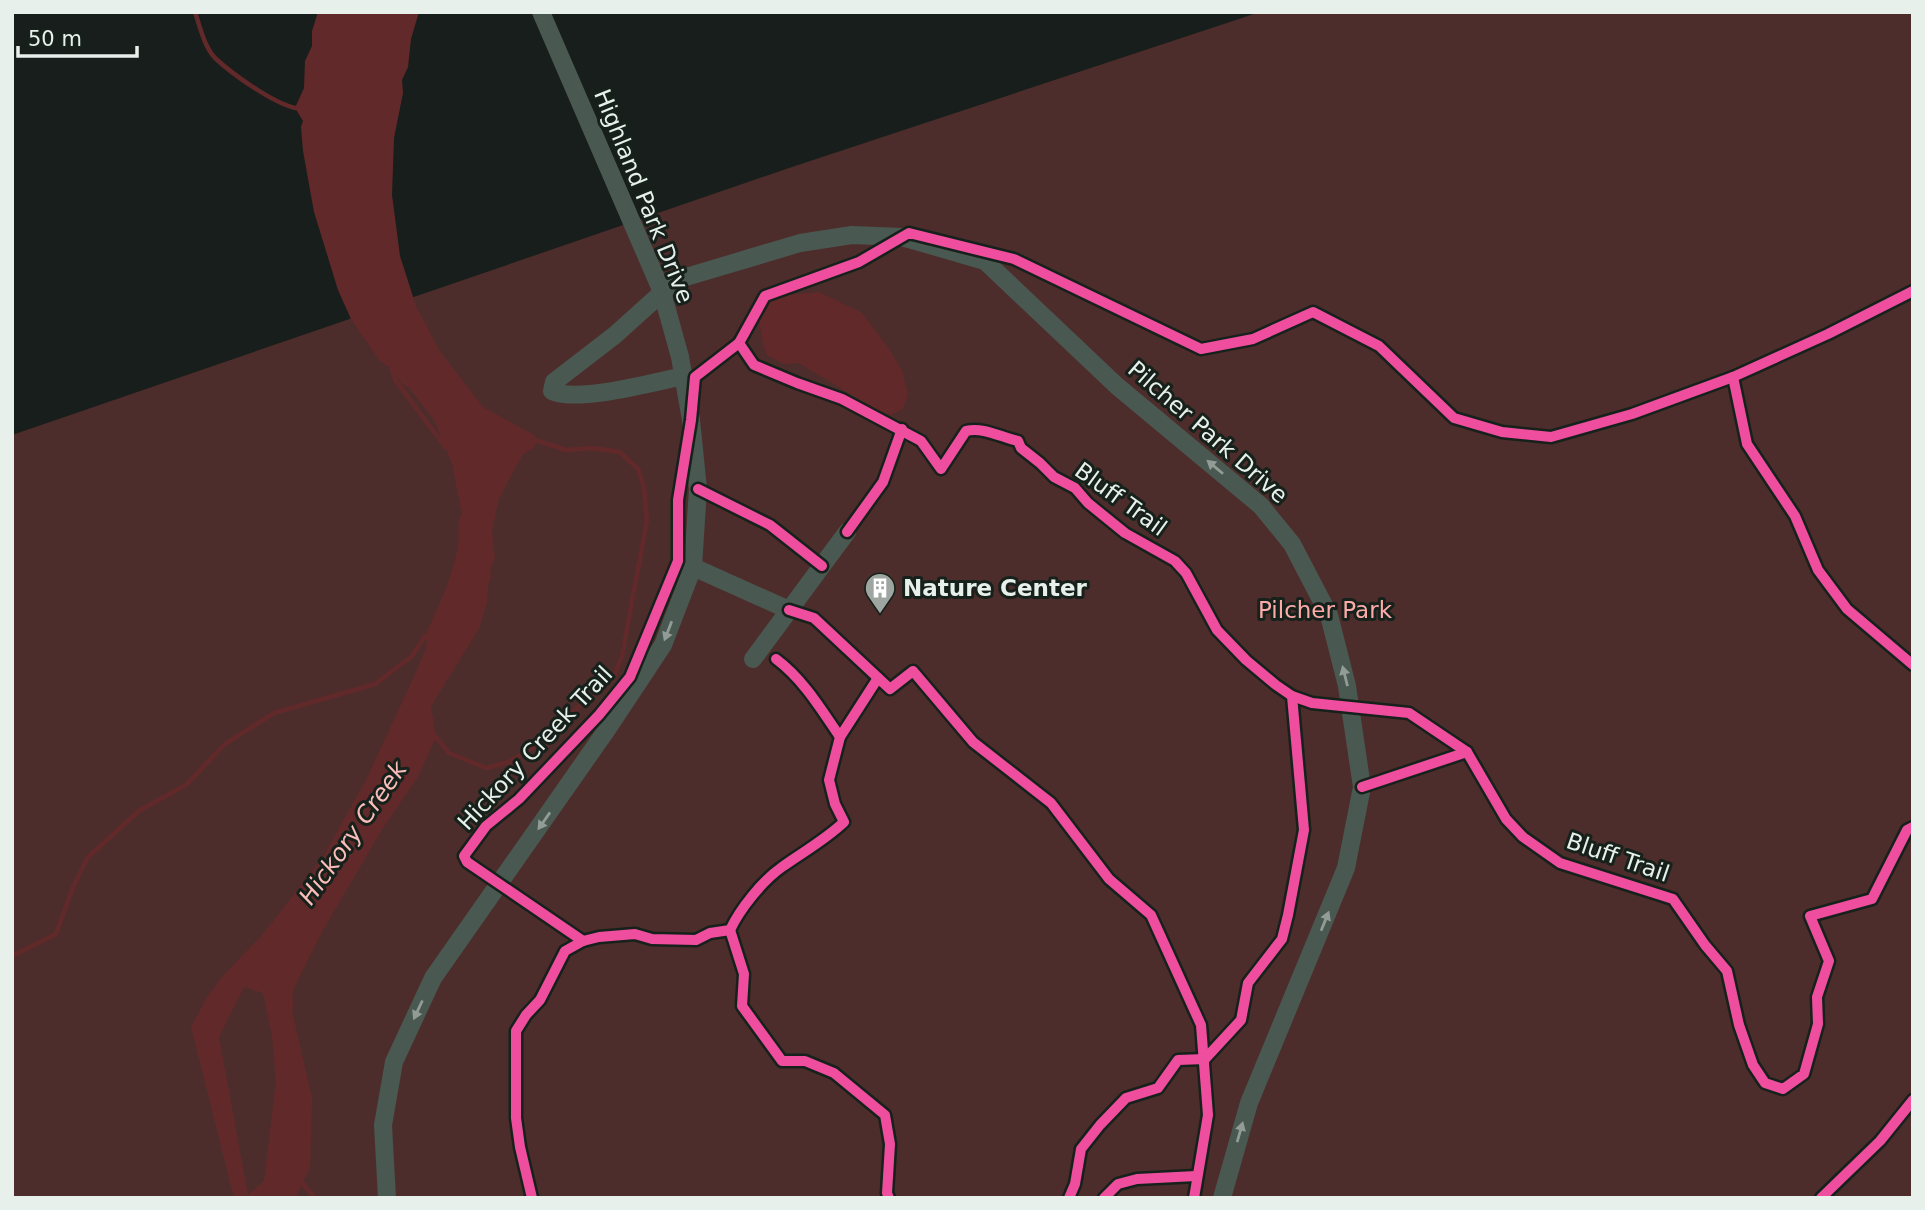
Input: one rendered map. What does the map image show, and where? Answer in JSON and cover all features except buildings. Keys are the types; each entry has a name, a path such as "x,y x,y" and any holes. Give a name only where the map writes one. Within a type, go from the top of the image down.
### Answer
{"street":[{"name":"Highland Park Drive","path":"387,1198 383,1125 394,1062 433,978 663,645 693,567 698,489 691,420 684,376 662,292 541,12"},
{"name":"Pilcher Park Drive","path":"684,376 599,392 561,395 552,391 554,382 615,335 676,280 800,243 852,235 902,237 985,261 1117,386 1261,506 1292,544 1329,615 1347,686 1362,787 1346,868 1249,1103 1222,1198"},
{"path":"753,659 847,532"},
{"path":"693,567 789,610"}],"green space":[{"name":"Pilcher Park","path":"1260,12 1913,12 1913,1198 12,1198 12,435 792,167"}],"water":[{"path":"318,12 419,12 411,39 408,67 402,80 403,93 394,138 392,195 400,256 416,306 439,350 483,407 534,435 538,441 532,449 523,454 499,498 492,531 495,559 490,568 487,601 479,629 431,706 436,737 418,777 383,828 324,928 289,998 312,1098 310,1168 295,1198 234,1198 191,1027 222,977 263,934 323,857 367,778 425,651 425,636 454,563 462,514 452,464 434,420 392,369 380,361 351,319 338,290 314,212 303,151 303,121 295,108 304,88 305,61 312,46 312,31","holes":["244,987 263,993 272,1036 276,1081 264,1181 248,1195 219,1037"]},
{"path":"819,292 862,313 890,350 902,371 908,394 903,409 891,415 877,410 799,363 784,364 768,356 758,316 767,297"}],"waterway":[{"path":"195,12 205,42 215,58 253,87 295,108"},
{"name":"Hickory Creek","path":"391,366 396,381 446,448"},
{"path":"436,737 449,753 486,768 509,762 544,741 575,710 613,679 622,656 647,520 644,488 638,469 620,452 592,448 566,450 538,441"},
{"path":"12,956 56,934 73,887 88,857 140,810 186,785 225,744 274,713 375,684 412,656 425,636"},
{"name":"Hickory Creek","path":"290,991 291,1010"},
{"path":"302,1183 315,1198"}],"cycle path":[{"name":"Bluff Trail","path":"1913,291 1828,334 1733,377 1632,414 1551,437 1502,432 1454,418 1379,346 1313,312 1253,339 1201,349 1014,259 909,233 859,262 765,296 739,343 754,365 842,399 921,441 941,469 966,431 986,431 1018,441 1021,448 1054,477 1075,488 1088,503 1125,533 1175,561 1186,573 1217,630 1246,660 1276,685 1292,696 1312,703 1409,713 1467,752 1506,819 1523,837 1560,863 1673,899 1727,971 1739,1025 1753,1065 1765,1083 1783,1089 1804,1074 1818,1024 1817,997 1829,961 1810,916 1872,899 1907,830 1913,827"},
{"name":"Hickory Creek Trail","path":"583,941 467,862 464,856 486,826 519,799 599,715 630,677 678,561 678,500 695,377 739,343"},
{"path":"1733,377 1747,444 1795,516 1818,570 1847,609 1913,665"},
{"path":"847,532 883,482 902,429"},
{"path":"698,489 770,525 822,566"},
{"path":"789,610 814,618 890,689 913,671 973,742 1051,803 1109,879 1151,915 1201,1025 1208,1115 1194,1198"},
{"path":"776,659 803,685 840,737"},
{"path":"532,1198 516,1118 516,1031 540,1000 565,951 583,941 599,937 635,934 652,939 696,940 710,933 730,930 767,880 844,822 835,804 829,780 840,737 878,678"},
{"path":"1069,1198 1075,1184 1081,1149 1100,1125 1126,1098 1158,1088 1178,1060 1205,1059 1241,1020 1248,983 1282,939 1304,830 1292,696"},
{"path":"1362,787 1467,752"},
{"path":"730,930 744,974 742,1006 782,1061 805,1061 834,1073 885,1115 890,1144 889,1198"},
{"path":"1821,1198 1880,1141 1913,1100"},
{"path":"1104,1198 1118,1184 1137,1179 1196,1176"}],"place":[{"name":"Nature Center","path":"880,615"}]}
